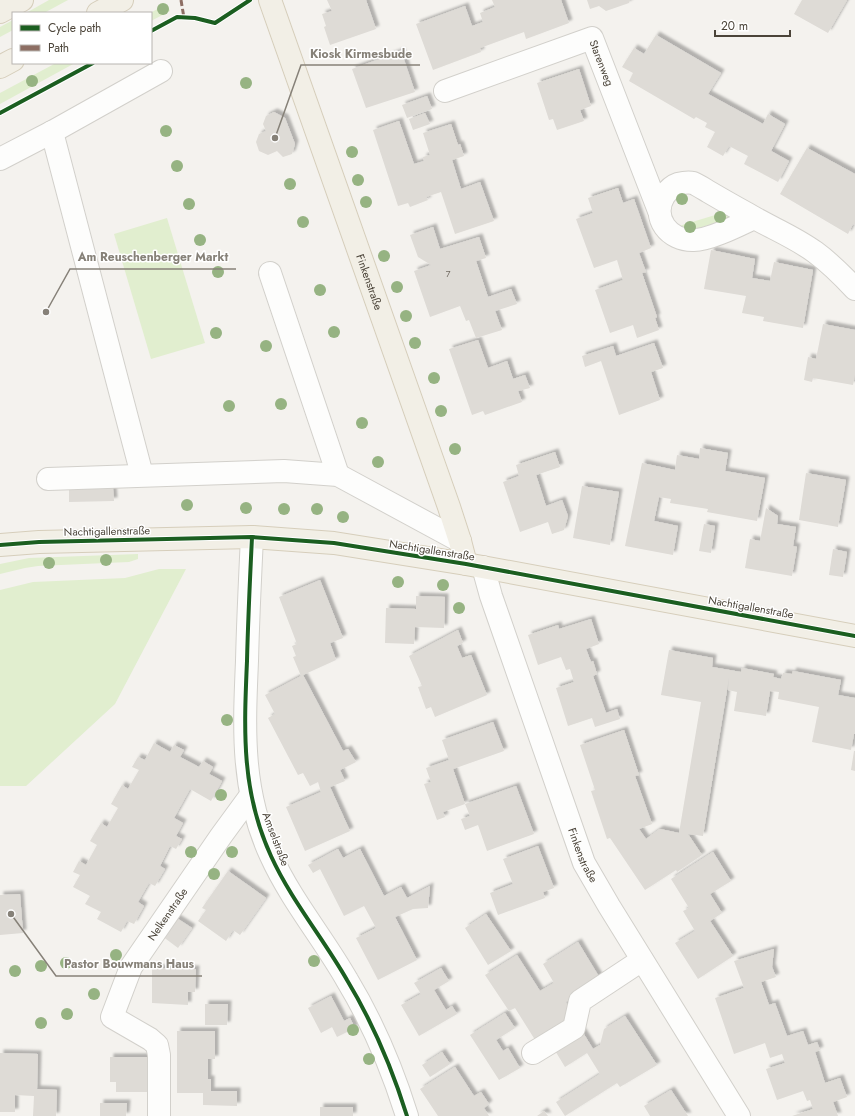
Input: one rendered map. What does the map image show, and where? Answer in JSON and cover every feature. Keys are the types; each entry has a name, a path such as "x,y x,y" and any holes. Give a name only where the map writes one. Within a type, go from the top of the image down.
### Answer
{"main road":[{"path":"0,12 22,0"},
{"path":"100,12 122,0"},
{"name":"Finkenstraße","path":"270,0 460,541 475,566"},
{"path":"0,67 12,61"},
{"name":"Nachtigallenstraße","path":"0,545 39,542 252,537 334,543 475,566 855,636"}],"street":[{"name":"Starenweg","path":"445,91 592,38 659,211 661,221 666,229 682,238 693,240 702,239 733,228 754,218"},
{"path":"0,159 52,132 161,71"},
{"path":"52,132 142,475"},
{"path":"659,211 661,202 671,187 678,184 693,183 814,251 840,273 855,289"},
{"path":"270,273 338,475"},
{"path":"48,479 284,471 338,475 460,541"},
{"name":"Amselstraße","path":"252,537 244,727 246,762 251,795 271,855 284,882 347,980 374,1027 396,1082 407,1116"},
{"name":"Finkenstraße","path":"475,566 491,596 578,847 592,878 739,1116"},
{"name":"Nelkenstraße","path":"159,1116 159,1055 156,1045 150,1039 112,1017 131,967 251,795"},
{"path":"533,1053 574,1028 580,1001 642,960"}],"green space":[{"path":"49,0 68,0 46,12 28,12"},
{"path":"167,4 170,11 152,20 152,12"},
{"path":"12,21 12,31 0,37 0,27"},
{"path":"54,64 73,64 0,104 0,93"},
{"path":"725,212 732,216 731,218 690,231 679,226"},
{"path":"167,218 205,343 151,359 114,234"},
{"path":"138,554 138,559 129,562 38,566 0,574 0,564 29,558"},
{"path":"159,569 186,569 115,704 26,786 0,786 0,590 33,582 125,578"}],"building":[{"path":"327,0 366,0 376,29 330,45 324,27 326,26 322,14 332,11"},
{"path":"492,0 561,0 569,23 526,39 524,32 480,48 481,52 433,70 416,24 465,6 472,26 483,22 480,13 495,7"},
{"path":"587,0 630,0 629,3 606,11 599,6 590,9"},
{"path":"802,0 847,0 828,33 794,14"},
{"path":"656,35 721,73 708,94 763,124 768,114 785,124 771,151 789,161 778,182 744,164 748,156 729,146 723,156 707,147 715,132 705,127 707,123 696,117 694,119 629,81 633,73 622,67 634,48 644,54"},
{"path":"401,51 415,92 366,108 352,69"},
{"path":"579,69 591,106 580,110 584,121 557,130 553,119 549,120 537,83"},
{"path":"427,96 432,109 407,118 402,105"},
{"path":"274,112 285,118 295,144 292,154 283,157 277,151 268,155 259,151 256,142 259,134 266,131 263,124 266,116"},
{"path":"425,113 430,124 413,130 409,119"},
{"path":"399,121 414,164 424,161 423,157 430,155 423,133 451,124 458,145 460,144 464,156 452,160 461,189 480,182 494,221 455,234 441,192 426,197 428,200 410,207 408,203 398,206 373,130"},
{"path":"807,148 855,174 855,225 853,224 848,234 780,194"},
{"path":"618,188 623,203 634,199 651,248 639,253 646,272 642,273 657,317 655,318 659,330 637,338 633,325 610,333 595,290 623,280 617,260 594,268 576,219 593,213 588,198"},
{"path":"433,227 440,249 479,237 486,258 476,261 488,297 511,289 517,304 495,311 502,330 476,338 469,320 466,321 460,306 430,317 414,271 431,265 418,257 410,235"},
{"path":"711,250 755,259 752,278 770,281 774,262 813,270 803,328 763,321 764,317 742,313 746,296 704,289"},
{"path":"823,324 855,330 855,375 853,385 813,378 812,382 804,380 808,357 816,359"},
{"path":"478,340 488,368 507,361 513,379 525,375 530,388 518,391 522,402 485,415 483,411 472,415 449,349"},
{"path":"654,343 663,368 651,372 660,400 619,415 601,361 585,367 582,356 613,346 616,356"},
{"path":"700,448 728,453 725,471 765,478 757,521 707,512 708,509 670,503 671,499 659,497 654,521 678,526 673,555 625,546 642,463 675,470 677,455 699,459"},
{"path":"555,452 560,467 536,475 546,506 562,500 568,516 564,530 552,534 548,522 520,532 503,482 519,476 516,465"},
{"path":"806,473 846,480 838,527 799,520"},
{"path":"582,486 619,492 610,545 573,538"},
{"path":"113,488 114,501 69,502 69,489"},
{"path":"766,508 778,516 777,524 796,527 793,546 797,547 792,576 745,568 750,539 760,541"},
{"path":"704,524 715,526 711,553 699,551"},
{"path":"833,549 847,552 843,577 829,575"},
{"path":"320,580 343,638 330,643 336,660 303,675 343,751 348,749 356,762 340,770 345,781 330,787 350,831 305,851 286,807 321,792 318,782 310,786 303,773 298,775 268,718 275,714 265,695 301,676 293,657 296,656 292,646 297,644 279,597"},
{"path":"416,596 445,597 444,628 415,627 414,644 385,643 386,608 416,609"},
{"path":"591,619 599,644 586,649 591,662 593,661 597,674 593,676 606,713 617,709 620,719 595,727 592,718 568,726 556,688 574,682 570,669 566,670 561,657 538,665 528,635 558,625 559,629"},
{"path":"458,630 463,643 457,646 462,658 471,655 487,695 435,717 431,707 426,709 418,687 422,686 409,656"},
{"path":"669,650 713,658 712,667 741,672 742,668 774,674 773,677 781,679 783,673 792,674 793,671 841,680 838,695 855,698 855,734 851,750 812,742 819,707 778,699 779,692 770,691 766,716 734,711 737,692 728,690 729,678 703,836 688,834 702,855 677,872 676,870 645,890 610,838 607,839 591,791 595,790 580,745 624,730 639,775 635,776 652,824 639,829 646,839 660,829 679,833 701,702 661,695"},
{"path":"493,722 504,751 453,769 465,804 443,812 445,817 437,820 424,784 431,782 426,768 449,760 442,740"},
{"path":"154,743 170,752 174,745 184,750 180,757 199,767 203,761 213,767 209,774 222,781 211,801 190,789 174,818 183,823 176,836 182,839 176,849 170,846 160,866 165,869 155,886 149,883 138,902 144,906 134,924 127,921 121,932 97,919 101,912 85,904 90,896 73,887 80,875 73,872 79,861 86,865 97,845 90,841 101,823 107,827 118,808 111,804 122,785 128,789 139,770 132,767 138,757 145,760"},
{"path":"855,751 855,771 851,770"},
{"path":"516,786 534,834 487,851 478,825 465,830 461,819 470,816 465,804"},
{"path":"538,846 554,888 543,892 545,898 498,915 490,893 513,884 503,859"},
{"path":"338,849 343,858 360,849 384,896 401,887 407,898 430,886 428,908 413,909 395,917 417,960 378,980 356,938 376,928 364,906 344,916 320,869 313,873 308,865"},
{"path":"713,852 731,881 710,894 722,913 710,921 733,956 698,979 675,943 695,931 683,911 689,908 671,879"},
{"path":"228,871 266,898 240,935 233,930 226,941 198,921 206,910 202,908"},
{"path":"20,894 23,933 0,935 0,895"},
{"path":"486,914 511,951 488,965 465,928"},
{"path":"175,917 192,928 178,948 162,936"},
{"path":"578,942 601,980 566,1002 570,1010 568,1023 537,1043 515,1008 509,1011 485,975 517,955 540,991 554,983 543,964"},
{"path":"774,949 772,967 776,977 761,982 769,1005 775,1003 787,1036 803,1031 808,1045 817,1042 820,1050 815,1052 825,1083 840,1078 847,1097 833,1102 838,1116 792,1116 813,1109 810,1100 807,1101 803,1091 777,1100 766,1069 785,1063 782,1054 770,1058 765,1043 734,1054 715,998 744,988 734,961"},
{"path":"152,968 196,969 195,992 188,992 188,1005 152,1003"},
{"path":"441,968 449,981 434,990 446,1010 452,1006 457,1014 419,1036 401,1005 421,994 414,983"},
{"path":"331,996 344,1021 350,1018 355,1028 337,1037 332,1027 321,1033 308,1008"},
{"path":"205,1004 228,1004 227,1025 205,1025"},
{"path":"505,1013 515,1028 496,1040 503,1051 508,1048 520,1068 499,1080 470,1035"},
{"path":"625,1016 657,1065 620,1087 617,1083 565,1116 556,1102 600,1074 587,1053 565,1067 554,1049 582,1031 593,1049 600,1045 604,1029"},
{"path":"177,1031 215,1031 215,1059 208,1059 208,1079 211,1079 211,1091 237,1091 237,1106 203,1105 203,1093 177,1093"},
{"path":"442,1052 450,1064 430,1077 422,1065"},
{"path":"0,1053 38,1054 37,1089 57,1090 56,1116 33,1116 34,1096 15,1095 15,1112 0,1112"},
{"path":"110,1057 147,1057 147,1092 116,1092 116,1082 110,1082"},
{"path":"455,1067 474,1096 481,1092 489,1104 484,1108 489,1116 438,1116 420,1089"},
{"path":"671,1090 688,1116 650,1116 644,1106"},
{"path":"100,1103 127,1103 126,1116 100,1116"},
{"path":"320,1107 353,1107 353,1116 320,1116"},
{"path":"544,1111 548,1116 537,1116"}],"marked path":[{"path":"181,0 184,18"}],"cycle path":[{"path":"152,30 177,17 195,18 215,23 250,0"},
{"path":"0,113 91,64"},
{"path":"252,537 248,614 245,736 249,784 254,808 261,832 279,872 338,964 373,1029 388,1063 407,1116"},
{"path":"0,545 39,542 252,537 334,543 466,564 855,636"}],"place":[{"name":"Kiosk Kirmesbude","path":"275,138"},
{"name":"Am Reuschenberger Markt","path":"46,312"},
{"name":"Pastor Bouwmans Haus","path":"11,914"}]}
